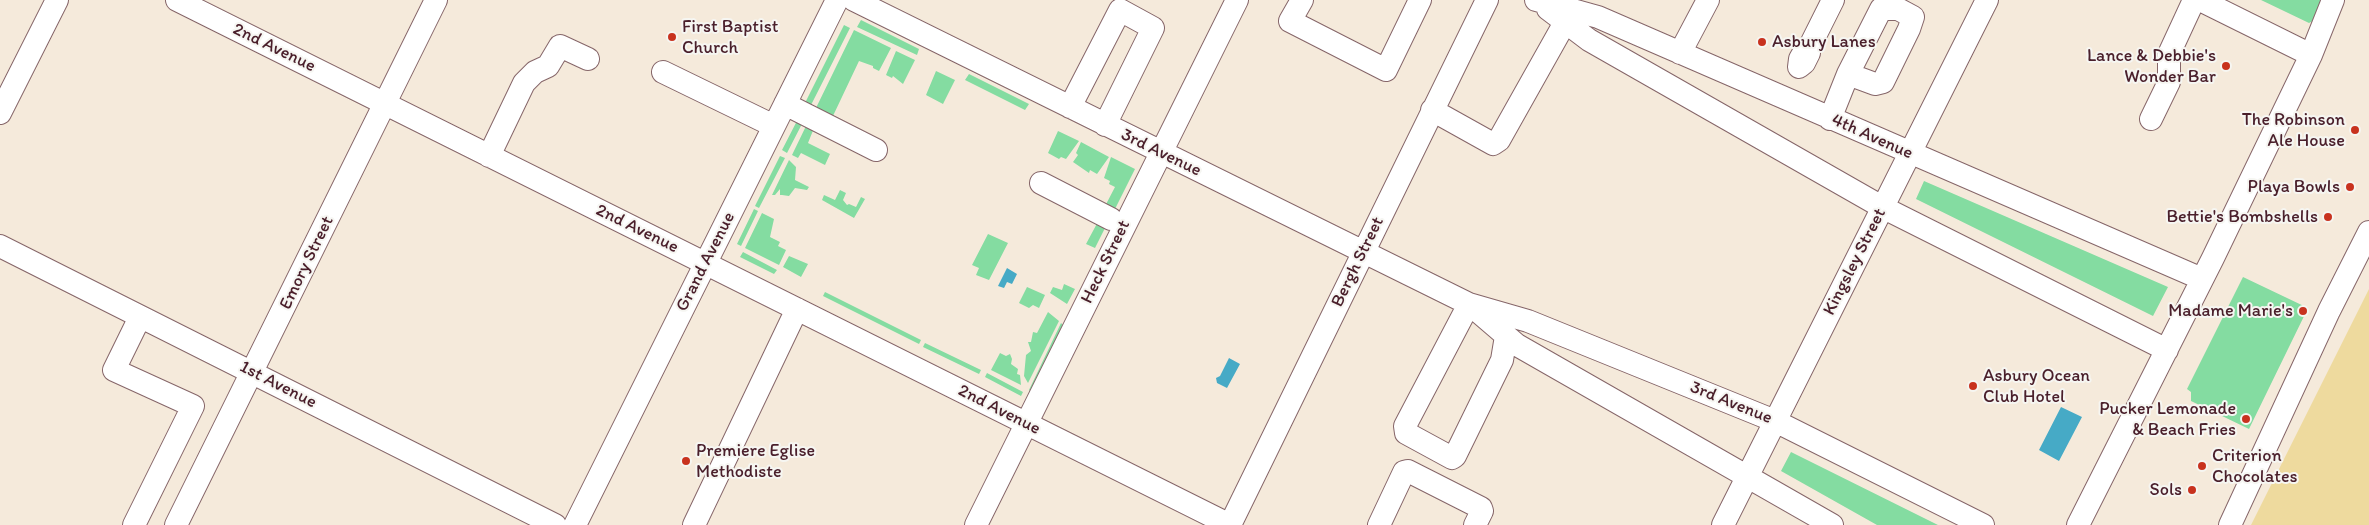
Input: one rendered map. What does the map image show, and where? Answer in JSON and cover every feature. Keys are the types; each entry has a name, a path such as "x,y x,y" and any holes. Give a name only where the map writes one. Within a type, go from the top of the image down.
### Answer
{"street":[{"path":"0,113 57,0"},
{"name":"2nd Avenue","path":"177,0 1230,525"},
{"name":"Emory Street","path":"176,525 436,0"},
{"name":"Grand Avenue","path":"576,525 837,0"},
{"name":"3rd Avenue","path":"854,0 1468,304 1528,321 1775,421 1983,525"},
{"name":"Heck Street","path":"976,525 1238,0"},
{"path":"1302,0 1290,22 1386,70 1420,0"},
{"name":"Bergh Street","path":"1230,525 1487,0"},
{"path":"1783,98 1834,0"},
{"name":"Kingsley Street","path":"1723,525 1987,0"},
{"path":"2151,119 2169,82 2169,54 2194,0"},
{"path":"2200,0 2311,55"},
{"path":"2078,525 2311,55 2332,0"},
{"name":"4th Avenue","path":"1538,1 1570,16 1598,17 1910,154 2202,278"},
{"path":"1680,53 1705,1"},
{"path":"1070,107 1120,10 1153,28 1105,125"},
{"path":"1432,110 1493,144 1499,140 1570,16"},
{"name":"4th Avenue","path":"1570,16 1589,40 1882,207 2166,350"},
{"path":"489,156 524,83 535,72 548,66 560,46 588,59"},
{"path":"663,72 774,126"},
{"path":"1830,119 1848,74"},
{"path":"785,104 876,150"},
{"path":"1041,184 1112,219"},
{"path":"2230,525 2329,311 2369,232"},
{"name":"1st Avenue","path":"0,246 555,525"},
{"path":"1468,304 1405,426 1406,433 1452,458 1455,456 1502,360 1506,336"},
{"name":"3rd Avenue","path":"1468,304 1517,345 1832,525"},
{"path":"694,525 798,309"},
{"path":"134,525 193,406 114,370 140,317"},
{"path":"1379,525 1404,472 1408,471 1481,508 1482,511 1475,525"}],"green space":[{"path":"2261,0 2322,0 2315,20 2309,23"},
{"path":"861,20 919,49 917,55 857,27"},
{"path":"844,25 850,28 810,107 805,103"},
{"path":"854,30 891,48 879,71 873,68 873,66 859,61 832,118 815,110"},
{"path":"896,51 915,60 903,84 893,76 892,78 886,75"},
{"path":"936,71 955,80 943,104 926,95"},
{"path":"969,74 1029,104 1025,110 965,80"},
{"path":"800,115 804,120 787,153 782,150"},
{"path":"807,124 814,128 808,143 830,154 825,165 801,153 798,158 792,155"},
{"path":"1058,131 1079,141 1066,159 1061,157 1059,159 1048,153"},
{"path":"1081,142 1109,157 1097,174 1090,170 1089,173 1073,162 1078,155 1076,153"},
{"path":"780,156 785,158 759,208 755,206"},
{"path":"1111,157 1135,169 1111,217 1102,212 1115,187 1104,178"},
{"path":"789,160 796,167 795,180 809,187 807,190 795,188 789,196 780,195 780,189 775,195 772,195"},
{"path":"1924,181 2168,287 2153,316 1916,199"},
{"path":"840,190 846,193 843,200 847,205 856,207 861,197 865,199 854,218 822,200 824,195 835,200"},
{"path":"754,209 758,211 741,246 737,244"},
{"path":"762,213 774,219 770,237 780,242 778,246 786,250 779,265 745,248"},
{"path":"1101,216 1109,220 1095,248 1086,244"},
{"path":"988,234 1008,243 989,280 976,275 979,268 972,265"},
{"path":"743,252 777,270 774,274 740,257"},
{"path":"789,256 808,264 801,277 783,267"},
{"path":"2243,277 2308,308 2249,429 2191,401 2191,392 2187,389"},
{"path":"1064,284 1075,289 1067,304 1050,293 1053,287 1062,290"},
{"path":"1027,287 1045,295 1039,308 1033,305 1029,308 1019,303"},
{"path":"825,292 921,340 919,344 823,296"},
{"path":"1048,312 1059,321 1028,383 1024,376 1026,355 1031,351 1028,342 1031,342 1033,332 1037,333"},
{"path":"1061,323 1063,325 1030,391 1029,390"},
{"path":"925,343 981,370 979,374 923,347"},
{"path":"1000,353 1006,356 1010,354 1011,364 1018,369 1017,374 1020,375 1021,385 991,370"},
{"path":"987,373 1023,392 1021,396 985,377"},
{"path":"1791,452 1938,525 1877,525 1781,471"}],"sand":[{"path":"2369,289 2369,525 2251,525"}],"water":[{"path":"1007,268 1017,274 1012,284 1007,282 1004,288 998,286"},
{"path":"1229,358 1240,364 1227,388 1217,383 1216,378 1220,376"},
{"path":"2061,407 2082,417 2059,461 2039,450"}],"place":[{"name":"First Baptist Church","path":"672,37"},
{"name":"Asbury Lanes","path":"1762,42"},
{"name":"Lance & Debbie's Wonder Bar","path":"2226,66"},
{"name":"The Robinson Ale House","path":"2355,130"},
{"name":"Playa Bowls","path":"2350,187"},
{"name":"Bettie's Bombshells","path":"2328,217"},
{"name":"Madame Marie's","path":"2303,311"},
{"name":"Asbury Ocean Club Hotel","path":"1973,386"},
{"name":"Pucker Lemonade & Beach Fries","path":"2246,419"},
{"name":"Premiere Eglise Methodiste","path":"686,461"},
{"name":"Criterion Chocolates","path":"2202,466"},
{"name":"Sols","path":"2192,490"}]}
